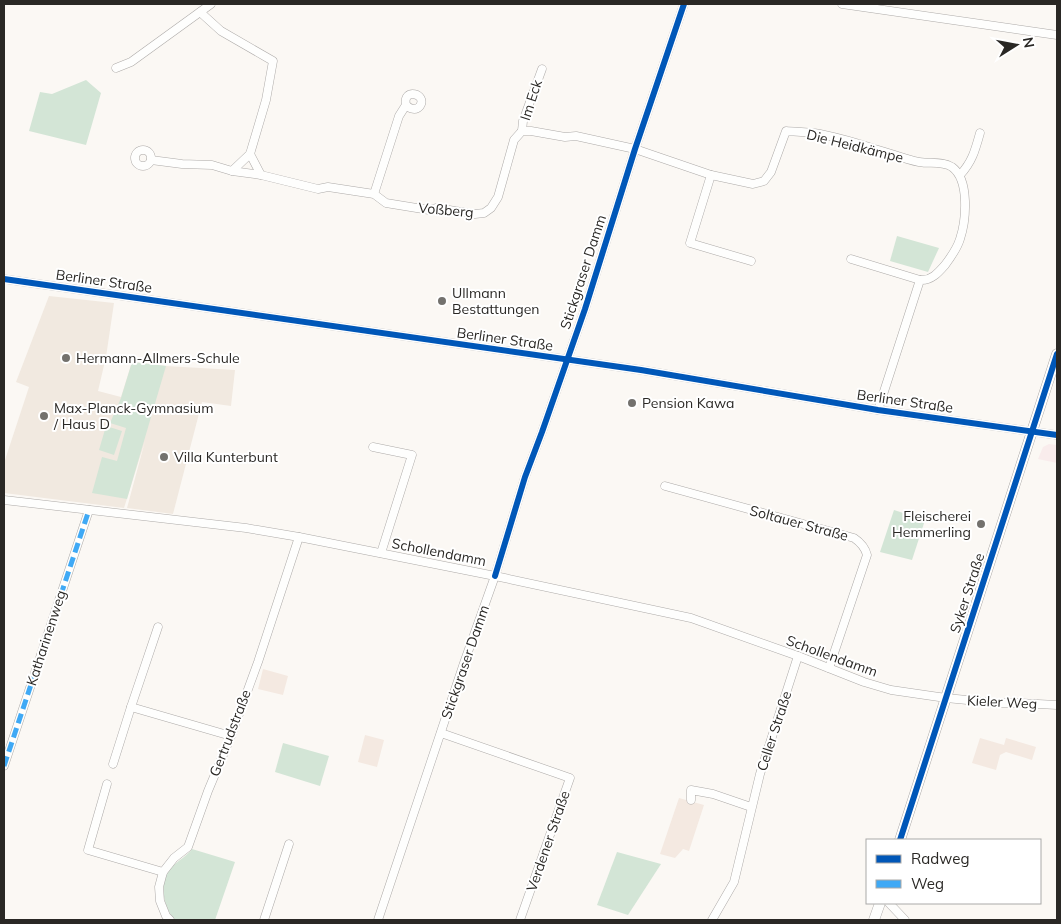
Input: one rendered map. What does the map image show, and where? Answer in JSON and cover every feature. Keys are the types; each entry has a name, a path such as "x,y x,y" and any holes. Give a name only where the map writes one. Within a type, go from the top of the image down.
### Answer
{"main road":[{"name":"Syker Straße","path":"900,839 1057,354"},
{"path":"874,920 880,904"}],"street":[{"path":"116,68 131,62 211,4"},
{"name":"Stickgraser Damm","path":"378,920 495,576 525,477 585,308 635,149 684,4"},
{"path":"842,4 1057,35"},
{"path":"200,12 221,31 273,61 266,100 250,154 232,171"},
{"name":"Im Eck","path":"522,131 523,121 542,69"},
{"path":"374,194 399,116 406,105"},
{"path":"522,131 566,137 576,136 635,149"},
{"name":"Voßberg","path":"151,160 212,165 318,189 328,187 374,194 386,203 429,210 436,208 475,214 484,213 492,208 498,197 514,140 522,131"},
{"name":"Die Heidkämpe","path":"635,149 711,175 753,184 764,181 771,172 786,131 819,134 918,162 939,163 950,166 960,176"},
{"path":"852,259 920,280 933,277 940,271 954,252 960,239 966,212 964,190 960,176 969,165 980,133"},
{"path":"250,154 261,175"},
{"path":"711,175 690,242 751,261"},
{"name":"Berliner Straße","path":"4,279 650,372 878,410 1057,435"},
{"path":"878,410 920,280"},
{"path":"373,447 412,455 381,553"},
{"name":"Soltauer Straße","path":"665,486 854,538 861,542 867,555 829,668"},
{"name":"Schollendamm","path":"4,500 246,528 299,536 495,576 691,618 864,682 891,690 946,698"},
{"name":"Katharinenweg","path":"4,766 89,510"},
{"name":"Gertrudstraße","path":"163,872 174,858 188,847 261,653 299,536"},
{"path":"113,764 158,627"},
{"name":"Celler Straße","path":"712,920 734,882 760,774 798,656"},
{"name":"Kieler Weg","path":"946,698 994,703 1057,705"},
{"path":"131,707 231,736"},
{"name":"Verdener Straße","path":"441,733 570,778 520,920"},
{"path":"107,784 88,850 163,872 159,887 160,901 166,916 170,920"},
{"path":"691,800 691,790 713,794 751,807"},
{"path":"264,920 290,844"},
{"path":"889,904 905,920"}],"shaded area":[{"path":"49,296 114,303 106,357 98,391 121,397 132,362 235,370 231,406 202,402 173,514 127,508 145,441 124,508 4,493 4,463 29,387 16,382"},
{"path":"1049,444 1057,445 1057,463 1038,459 1043,447"},
{"path":"263,669 288,676 283,695 258,689"},
{"path":"365,735 384,740 377,767 358,762"},
{"path":"980,738 1004,745 1006,738 1036,747 1032,760 1006,752 1000,755 996,770 972,763"},
{"path":"679,798 704,805 689,851 683,849 675,858 660,854"}],"green space":[{"path":"86,80 101,93 86,145 29,131 40,92 52,94"},
{"path":"897,236 939,248 928,272 890,261"},
{"path":"132,362 166,366 127,499 92,493 102,457 117,461 126,428 110,423 121,398"},
{"path":"106,426 122,431 114,455 99,450"},
{"path":"894,510 925,520 912,560 880,552"},
{"path":"283,743 329,756 320,786 275,772"},
{"path":"192,849 235,862 215,920 175,920 167,907 164,885 169,871"},
{"path":"617,852 661,864 628,915 597,905"}],"marked path":[{"path":"4,766 89,510"}],"cycle path":[{"path":"495,576 525,477 585,309 635,149 684,4"},
{"path":"4,279 641,370 878,410 1057,435"},
{"path":"900,839 1057,354"}],"place":[{"name":"Ullmann Bestattungen","path":"442,301"},
{"name":"Hermann-Allmers-Schule","path":"66,358"},
{"name":"Pension Kawa","path":"632,403"},
{"name":"Max-Planck-Gymnasium / Haus D","path":"44,416"},
{"name":"Villa Kunterbunt","path":"164,457"},
{"name":"Fleischerei Hemmerling","path":"981,524"}]}
